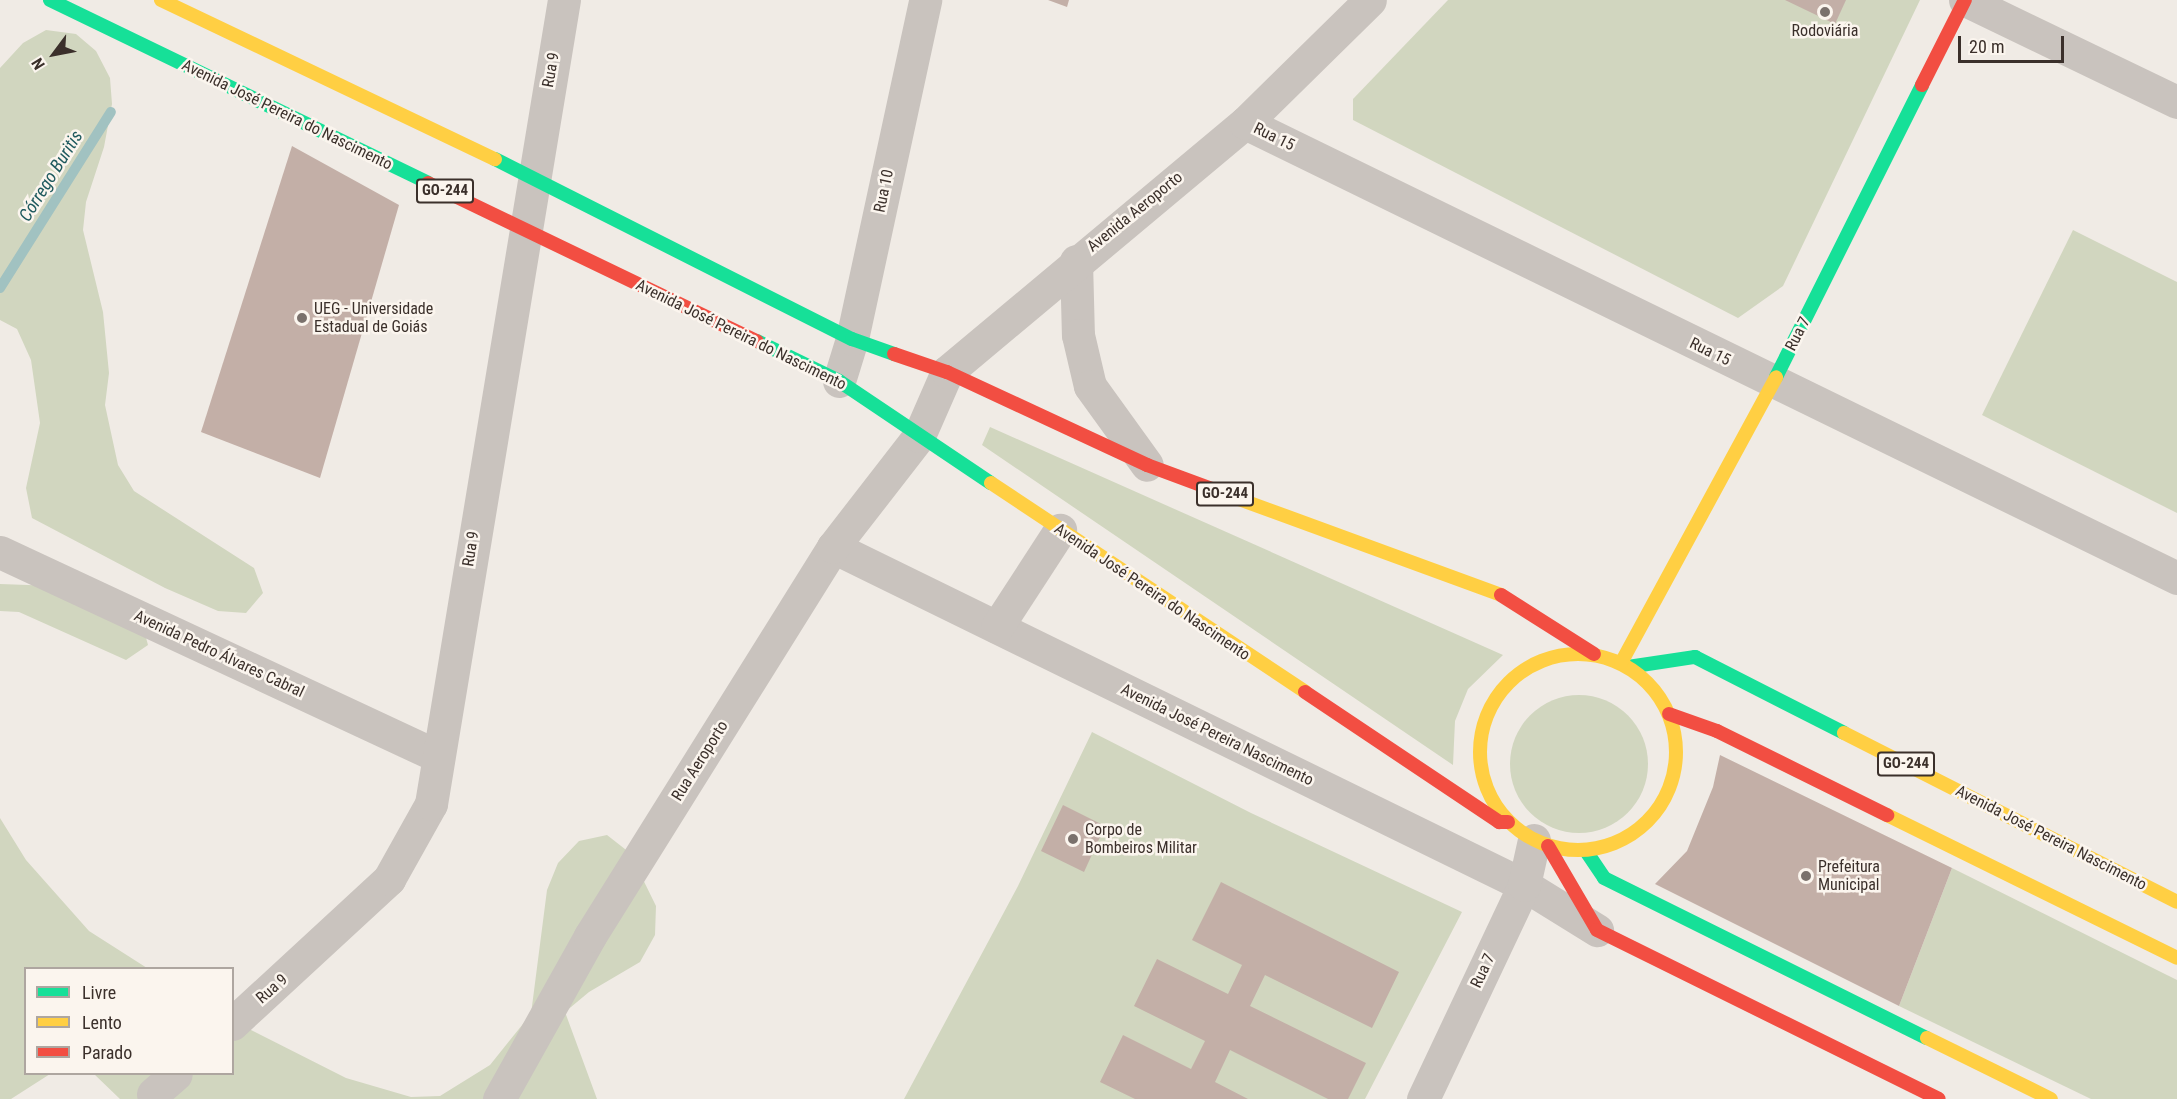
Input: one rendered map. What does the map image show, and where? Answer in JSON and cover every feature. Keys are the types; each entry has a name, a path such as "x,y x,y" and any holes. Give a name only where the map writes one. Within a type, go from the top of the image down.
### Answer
{"main road":[{"name":"Avenida José Pereira do Nascimento","path":"50,0 839,381 1060,531 1499,822 1530,836 1586,851 1616,843 1643,827 1663,803 1674,775 1677,744 1669,714 1653,687 1625,665 1594,654 1502,595 1147,465 947,372 852,339 533,177 161,0"},
{"name":"Rua 7","path":"1625,665 1773,383 1965,0"},
{"path":"159,53 178,8"},
{"name":"Avenida José Pereira do Nascimento","path":"1530,836 1490,796 1480,767 1480,736 1490,706 1508,681 1533,663 1563,653 1594,654"},
{"name":"Avenida José Pereira Nascimento","path":"1625,665 1695,657 2177,902"},
{"path":"1669,714 1717,731 2177,958"},
{"name":"GO-244","path":"1530,836 1597,930"},
{"path":"1586,851 1604,878 2051,1099"},
{"name":"Avenida José Pereira Nascimento","path":"1597,930 1939,1099"}],"street":[{"name":"Rua 9","path":"234,1022 389,879 430,804 524,229 564,0"},
{"name":"Rua 10","path":"839,381 852,339 925,0"},
{"path":"1965,0 2177,102"},
{"name":"Avenida Aeroporto","path":"920,436 947,372 1076,261 1245,123 1367,1"},
{"name":"Rua 15","path":"1245,123 1773,383 2177,578"},
{"path":"1076,261 1078,335 1090,386 1147,465"},
{"name":"Rua Aeroporto","path":"500,1099 591,936 833,547 920,436"},
{"path":"997,627 1060,531"},
{"name":"Avenida José Pereira Nascimento","path":"833,547 1524,885 1597,930"},
{"name":"Avenida Pedro Álvares Cabral","path":"0,552 438,756"},
{"name":"Rua 7","path":"1423,1099 1524,885 1530,836"}],"green space":[{"path":"1448,0 1920,0 1783,286 1738,318 1353,120 1353,99"},
{"path":"46,30 76,34 96,51 110,78 112,104 104,147 86,202 83,230 103,312 109,373 105,405 118,465 134,491 254,568 263,593 246,613 218,611 165,588 32,518 26,488 40,423 31,360 17,329 0,320 0,68 23,43"},
{"path":"2073,230 2177,282 2177,513 1982,415"},
{"path":"990,427 1503,655 1468,689 1455,721 1453,765 982,445"},
{"path":"0,584 56,586 140,615 148,645 126,660 19,612 0,611"},
{"path":"1579,695 1605,700 1628,715 1643,738 1648,764 1643,790 1628,813 1605,828 1579,833 1553,828 1530,813 1515,790 1510,764 1515,738 1530,715 1553,700"},
{"path":"1092,732 1251,813 1462,912 1365,1099 904,1099 1018,886"},
{"path":"0,818 26,860 89,931 145,967 24,967 24,1075 48,1075 11,1099 0,1099"},
{"path":"607,835 630,853 656,906 655,935 640,962 589,992 565,1012 597,1099 120,1099 95,1075 234,1075 234,1022 346,1078 411,1097 440,1096 490,1065 531,1014 547,890 558,863 579,841"},
{"path":"1952,868 2177,980 2177,1099 2091,1099 1899,1006"}],"building":[{"path":"1048,0 1069,0 1067,7"},
{"name":"Rodoviária","path":"1785,0 1846,0 1835,24"},
{"name":"UEG - Universidade Estadual de Goiás","path":"292,146 399,205 320,478 201,432"},
{"name":"Prefeitura Municipal","path":"1720,755 1952,868 1899,1006 1655,884 1687,851 1713,787"},
{"name":"Corpo de Bombeiros Militar","path":"1063,805 1105,826 1084,872 1041,851"},
{"path":"1221,882 1399,972 1372,1028 1265,975 1250,1006 1366,1063 1348,1099 1328,1099 1230,1050 1215,1082 1248,1099 1135,1099 1100,1082 1123,1035 1191,1069 1205,1041 1134,1006 1157,959 1228,994 1242,965 1192,940"}],"waterway":[{"name":"Córrego Buritis","path":"0,288 111,112"}],"traffic: fast":[{"path":"50,0 428,183"},
{"path":"1776,377 1922,85"},
{"path":"495,159 852,339 894,354"},
{"path":"757,341 839,381 991,483"},
{"path":"1628,667 1695,657 1844,733"},
{"path":"1586,851 1604,878 1927,1038"}],"traffic: slow":[{"path":"161,0 495,159"},
{"path":"1621,663 1776,377"},
{"path":"991,483 1305,692"},
{"path":"1228,495 1501,595"},
{"path":"1568,654 1588,654 1616,661 1633,670 1648,682 1660,697 1669,714 1676,742 1676,752 1676,762 1669,790 1660,807 1648,822 1633,834 1616,843 1588,850 1568,850 1540,843 1523,834 1508,822 1496,807 1487,790 1480,762 1480,742 1487,714 1496,697 1508,682 1523,670 1540,661 1568,654"},
{"path":"1844,733 2177,902"},
{"path":"1887,815 2177,958"},
{"path":"1927,1038 2051,1099"}],"traffic: jam":[{"path":"1922,85 1965,0"},
{"path":"428,183 757,341"},
{"path":"894,354 947,372 1147,465 1228,495"},
{"path":"1501,595 1594,654"},
{"path":"1305,692 1499,822 1508,822"},
{"path":"1669,714 1717,731 1887,815"},
{"path":"1548,846 1597,930 1939,1099"}],"place":[{"name":"Rodoviária","path":"1825,12"},
{"name":"UEG - Universidade Estadual de Goiás","path":"302,318"},
{"name":"Corpo de Bombeiros Militar","path":"1073,839"},
{"name":"Prefeitura Municipal","path":"1806,876"}]}
